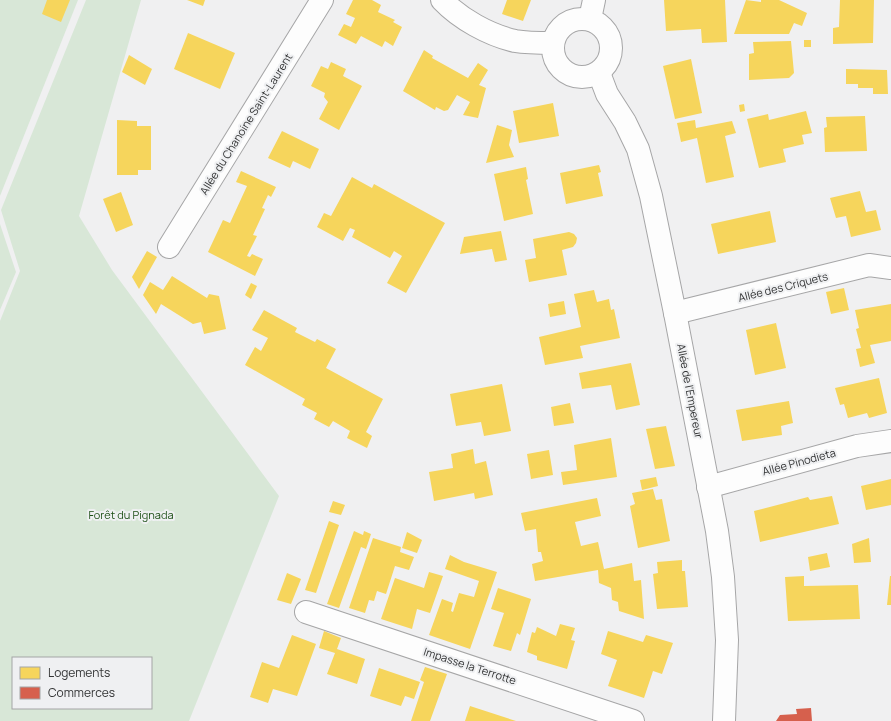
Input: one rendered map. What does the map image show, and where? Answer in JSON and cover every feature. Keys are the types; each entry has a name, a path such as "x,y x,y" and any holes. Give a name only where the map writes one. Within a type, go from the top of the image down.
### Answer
{"street":[{"name":"Allée du Chanoine Saint-Laurent","path":"169,247 322,0"},
{"path":"442,0 449,7 488,32 515,41 553,43"},
{"path":"592,9 610,36 612,50 608,63 599,73 586,78 572,76 561,69 554,57 553,43 557,32 566,23 592,9"},
{"name":"Allée de l'Empereur","path":"599,73 607,94 625,122 638,149 651,196 675,313 717,531 723,577 727,640 724,721"},
{"name":"Allée des Criquets","path":"675,313 869,265 891,268"},
{"name":"Allée Pinodieta","path":"708,487 857,446 891,441"},
{"name":"Impasse la Terrotte","path":"306,612 633,721"}],"green space":[{"path":"0,0 78,0 0,196"},
{"name":"Forêt du Pignada","path":"86,0 141,0 79,216 112,270 279,496 189,721 0,721 0,321 20,271 1,210"},
{"path":"0,224 16,272 0,310"}],"building: Logements":[{"path":"47,0 70,0 61,22 42,14"},
{"path":"187,0 205,0 203,6"},
{"path":"353,0 372,0 381,5 378,12 395,20 393,22 402,27 393,46 385,41 382,47 361,36 356,44 338,35 344,24 351,27 355,18 346,14"},
{"path":"507,0 531,0 523,21 502,14"},
{"path":"664,0 725,0 727,42 702,43 701,29 666,31"},
{"path":"746,0 761,2 761,0 779,0 807,13 802,26 794,23 789,34 734,34"},
{"path":"840,0 874,0 873,43 833,44 833,28 839,27"},
{"path":"188,33 235,53 220,89 174,69"},
{"path":"804,40 811,40 811,47 804,47"},
{"path":"791,41 794,73 789,78 749,80 749,54 754,53 753,42"},
{"path":"424,50 433,56 432,58 468,78 478,63 488,70 479,85 486,88 478,118 463,115 470,102 457,95 448,110 444,111 436,107 435,110 403,91"},
{"path":"129,55 152,69 145,85 122,72"},
{"path":"691,59 702,113 675,119 663,66"},
{"path":"331,62 346,69 343,76 362,86 339,130 319,119 328,102 324,97 325,93 311,86 321,66 328,69"},
{"path":"846,69 887,70 888,94 873,94 873,88 858,88 858,84 846,84"},
{"path":"553,103 559,136 519,143 513,111"},
{"path":"744,104 745,111 740,112 739,105"},
{"path":"806,111 812,133 802,135 804,144 783,149 786,162 759,168 747,119 768,114 769,120"},
{"path":"865,116 867,151 825,152 824,128 827,127 826,117"},
{"path":"117,120 137,121 137,126 151,126 151,170 138,170 138,175 117,175"},
{"path":"695,120 696,128 732,121 736,133 725,136 734,177 706,183 697,138 681,142 677,123"},
{"path":"497,125 512,130 509,145 514,157 486,163"},
{"path":"282,131 319,149 310,169 293,161 290,168 268,158"},
{"path":"599,165 601,172 598,173 603,196 566,204 560,173"},
{"path":"526,167 528,179 526,180 533,214 504,221 494,174"},
{"path":"241,171 276,187 271,197 268,195 262,208 265,209 253,235 257,236 247,256 250,257 252,254 263,259 255,276 208,252 223,220 230,223 247,186 236,182"},
{"path":"352,177 372,188 374,184 445,223 406,293 387,283 402,256 394,251 390,258 352,237 355,230 350,228 343,241 317,227 324,213 331,216"},
{"path":"860,191 866,212 876,210 881,230 851,237 846,216 836,218 830,198"},
{"path":"121,192 133,225 116,232 103,199"},
{"path":"770,211 776,242 718,254 711,224"},
{"path":"501,231 507,260 495,262 492,249 460,254 464,237"},
{"path":"569,232 574,234 577,238 573,247 562,250 567,275 529,282 525,260 536,258 533,239"},
{"path":"147,251 157,257 139,289 132,277"},
{"path":"172,276 207,298 209,294 219,296 226,329 204,334 201,322 193,324 161,304 156,314 143,295 150,282 163,290"},
{"path":"251,283 257,286 251,299 245,295"},
{"path":"844,288 849,310 831,314 826,292"},
{"path":"594,290 597,302 609,299 611,310 614,309 620,338 580,346 583,358 545,365 539,337 581,327 574,294"},
{"path":"564,301 566,314 550,317 548,304"},
{"path":"891,304 891,341 870,345 875,363 860,367 856,349 861,348 856,329 859,328 855,310"},
{"path":"264,310 297,328 295,332 315,342 317,339 336,349 326,368 383,399 366,432 372,436 367,448 347,438 350,431 333,421 329,427 314,419 317,413 302,405 305,399 245,365 255,347 261,351 268,338 252,330"},
{"path":"776,323 786,368 755,375 746,330"},
{"path":"631,363 640,405 616,410 611,385 582,389 579,373"},
{"path":"879,378 887,413 869,418 867,413 848,418 844,404 840,405 835,388"},
{"path":"502,384 511,431 484,436 481,422 456,426 450,394"},
{"path":"789,401 793,423 781,426 782,435 742,441 736,410"},
{"path":"570,403 574,423 554,426 551,407"},
{"path":"666,426 675,466 655,469 646,429"},
{"path":"611,438 617,477 563,485 561,472 577,470 574,445"},
{"path":"473,449 475,464 486,461 493,495 475,499 474,493 434,501 429,472 453,468 451,454"},
{"path":"549,450 553,475 531,479 527,454"},
{"path":"656,477 658,486 642,490 640,480"},
{"path":"891,479 891,505 866,510 861,486"},
{"path":"653,489 656,500 662,499 670,541 638,548 630,506 635,504 632,493"},
{"path":"832,496 839,524 760,542 754,511 808,497 810,500"},
{"path":"597,498 601,516 575,522 581,546 598,542 604,569 632,563 634,581 641,580 644,619 619,611 618,602 612,600 611,588 599,583 598,570 535,581 532,564 543,561 541,552 538,552 536,529 525,531 521,513"},
{"path":"333,501 345,505 341,515 329,512"},
{"path":"329,521 339,525 316,593 305,590"},
{"path":"354,531 363,535 364,531 371,534 366,549 361,547 339,608 327,604"},
{"path":"407,532 422,540 417,553 402,548"},
{"path":"373,538 401,547 400,552 414,557 409,570 395,566 386,594 377,591 374,601 369,600 365,613 349,608"},
{"path":"869,538 871,562 854,563 852,544"},
{"path":"827,553 830,567 810,571 808,557"},
{"path":"450,555 464,562 497,572 470,649 429,635 442,599 453,603 451,611 453,612 459,593 474,597 479,581 445,569"},
{"path":"682,560 682,571 685,571 688,607 657,609 653,574 658,573 657,562"},
{"path":"429,572 443,576 430,613 417,609 412,629 381,619 395,578 424,588"},
{"path":"287,573 301,579 291,604 277,600"},
{"path":"804,576 804,586 858,585 860,619 788,621 785,577"},
{"path":"890,576 891,605 887,605"},
{"path":"498,588 531,599 520,635 517,633 511,651 493,646 504,613 491,609"},
{"path":"560,624 575,628 571,640 575,641 567,669 537,660 537,656 527,652 532,632 535,633 537,627 556,636"},
{"path":"324,631 341,638 337,649 365,659 357,684 327,674 335,653 319,648"},
{"path":"608,631 643,642 646,635 673,643 662,674 653,671 644,698 608,686 617,660 601,654"},
{"path":"292,635 316,644 297,696 273,689 268,703 250,697 262,662 279,668"},
{"path":"425,667 447,674 430,721 411,721 424,682 420,680"},
{"path":"379,668 420,682 414,699 405,696 401,706 370,696"},
{"path":"470,706 516,721 465,721"}],"building: Commerces":[{"path":"811,708 812,721 776,721 780,715 797,714 796,709"}]}
